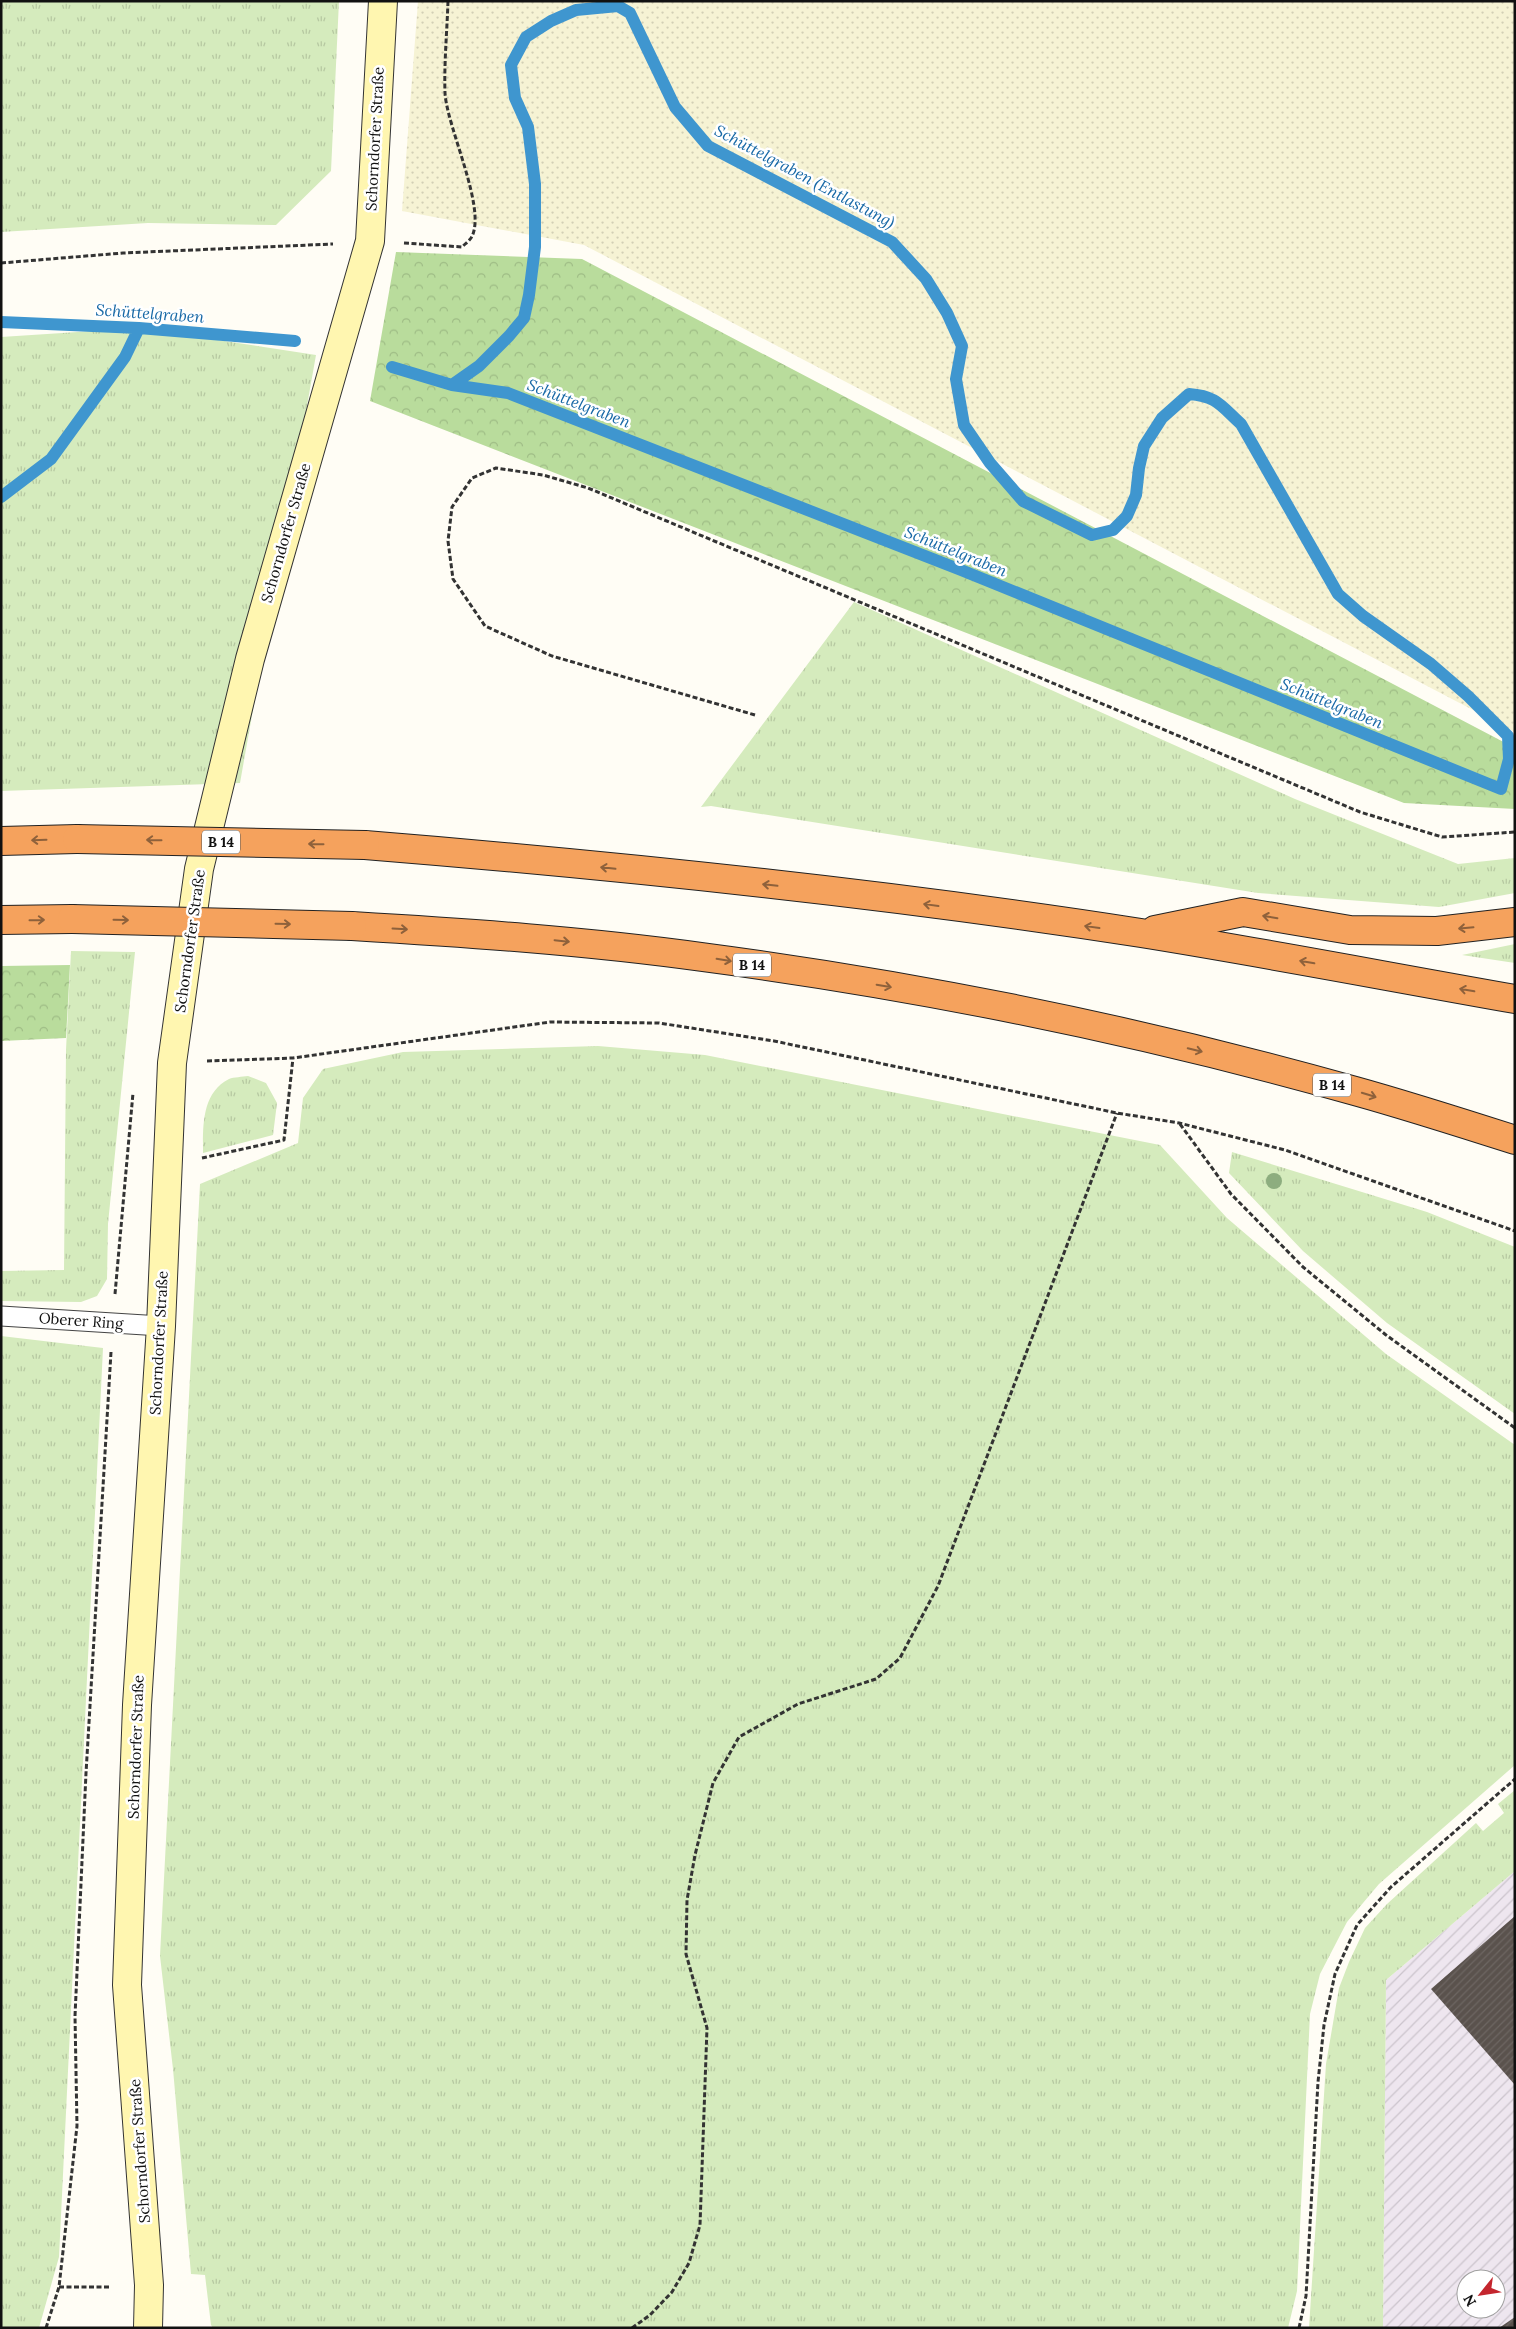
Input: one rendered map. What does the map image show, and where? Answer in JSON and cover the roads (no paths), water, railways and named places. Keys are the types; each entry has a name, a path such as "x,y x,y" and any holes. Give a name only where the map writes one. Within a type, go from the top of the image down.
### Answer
{"highway":[{"name":"B 14","path":"1,841 77,839 365,845 510,857 830,892 1140,933 1515,999"},
{"path":"1140,933 1244,912 1350,930 1437,931 1515,922"},
{"name":"B 14","path":"1,920 72,919 352,926 508,935 701,956 991,1005 1148,1038 1345,1088 1515,1140"}],"main road":[{"name":"Schorndorfer Straße","path":"148,2328 149,2286 127,1985 137,1705 161,1326 172,1063 202,860 250,659 370,241 383,1"}],"lane":[{"name":"Oberer Ring","path":"1,1316 161,1326"}],"waterway":[{"name":"Schüttelgraben (Entlastung)","path":"392,367 452,385 508,393 961,570 1501,789 1509,759 1508,736 1468,696 1431,664 1363,616 1338,594 1241,424 1218,403 1206,397 1189,394 1162,418 1144,446 1136,495 1127,516 1113,530 1092,535 1023,501 990,463 964,425 956,379 962,346 947,313 926,279 892,242 708,146 675,107 630,13 618,6 576,10 551,21 526,37 511,65 515,98 528,127 535,184 535,247 529,295 524,318 509,336 479,366 452,385"},
{"name":"Schüttelgraben","path":"1,322 139,328 295,341"},
{"name":"Schüttelgraben (Entlastung)","path":"1,497 51,459 125,357 139,328"}]}
